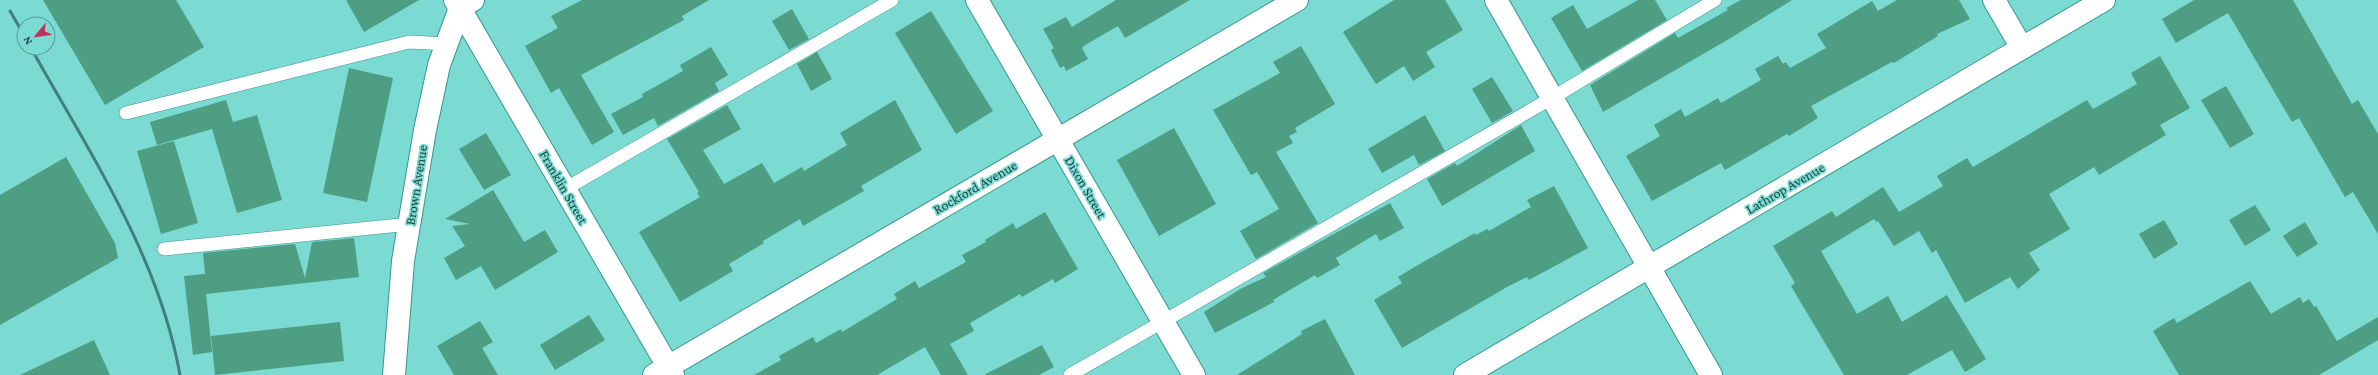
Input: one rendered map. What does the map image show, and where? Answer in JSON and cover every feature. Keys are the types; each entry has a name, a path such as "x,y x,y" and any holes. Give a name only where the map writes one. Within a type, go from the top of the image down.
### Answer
{"street":[{"name":"Dixon Street","path":"977,0 1194,375"},
{"name":"Rockford Avenue","path":"665,372 1058,139 1297,0"},
{"path":"1496,0 1711,375"},
{"path":"1994,0 2022,48"},
{"name":"Lathrop Avenue","path":"1465,375 2104,0"},
{"name":"Franklin Street","path":"463,2 665,372"},
{"name":"Brown Avenue","path":"394,375 403,261 439,65 463,2"}],"lane":[{"path":"565,189 892,0"},
{"path":"1070,375 1552,98 1715,0"},
{"path":"126,113 409,42 448,44"},
{"path":"164,249 410,224"}],"building":[{"path":"43,0 176,0 204,47 105,105 56,22 56,16 52,16"},
{"path":"346,0 419,0 364,32"},
{"path":"582,0 709,0 682,16 684,20 581,75 614,132 592,145 559,88 551,93 525,46 558,28 551,16"},
{"path":"1116,0 1190,0 1125,38 1118,26 1082,48 1088,59 1066,71 1064,66 1060,68 1051,50 1054,48 1043,29 1066,17 1072,27"},
{"path":"1394,0 1445,0 1463,30 1426,52 1435,67 1413,81 1404,66 1376,84 1343,32"},
{"path":"1638,0 1655,0 1667,20 1582,71 1551,18 1573,5 1587,29"},
{"path":"1741,0 1792,0 1729,39 1603,112 1590,85 1675,33 1678,38 1728,10 1726,8"},
{"path":"1897,0 1959,0 1970,19 1937,34 1938,36 1894,63 1892,62 1811,106 1818,118 1789,136 1787,134 1725,170 1721,163 1652,201 1626,156 1660,136 1654,125 1681,109 1685,117 1718,98 1721,103 1761,80 1755,69 1778,56 1783,64 1786,62 1790,68 1826,48 1817,34 1872,1 1878,11"},
{"path":"2194,0 2293,0 2352,104 2358,100 2378,134 2378,234 2353,192 2345,197 2299,118 2292,122 2228,13 2176,43 2162,19"},
{"path":"792,9 809,39 789,50 772,21"},
{"path":"931,11 993,111 956,134 895,33"},
{"path":"1301,46 1335,104 1295,128 1297,132 1289,136 1293,143 1276,152 1318,223 1256,259 1240,231 1279,209 1257,172 1251,175 1213,110 1280,73 1273,62"},
{"path":"711,47 728,75 715,83 719,91 658,126 654,118 623,135 611,114 643,97 642,94 683,71 680,65"},
{"path":"817,52 832,79 811,91 797,64"},
{"path":"2160,56 2190,108 2160,125 2166,135 2099,175 2094,167 2049,194 2070,229 2029,253 2040,270 2018,289 2010,277 1965,303 1936,250 1932,253 1919,231 1894,246 1878,221 1876,222 1874,219 1821,251 1857,314 1888,296 1902,322 1947,295 1986,359 1965,372 1952,350 1907,375 1844,375 1791,286 1795,283 1773,246 1832,211 1836,217 1883,187 1899,212 1943,186 1937,176 1967,158 1973,167 2087,100 2093,109 2137,84 2131,73"},
{"path":"349,68 393,78 367,202 323,193"},
{"path":"1492,77 1513,111 1492,123 1472,89"},
{"path":"2226,86 2254,134 2230,148 2201,100"},
{"path":"226,100 233,122 257,115 282,200 237,213 212,129 157,145 150,122"},
{"path":"895,100 922,150 861,186 864,191 803,226 800,219 763,241 764,243 729,264 733,271 680,302 639,232 700,197 697,193 699,192 667,139 727,105 741,129 703,150 724,184 762,163 774,183 802,167 804,171 847,145 840,133"},
{"path":"1425,115 1445,151 1419,165 1414,155 1382,173 1368,149"},
{"path":"1521,125 1535,151 1442,206 1427,179 1455,163 1457,166"},
{"path":"1174,128 1216,204 1159,236 1117,160"},
{"path":"486,133 511,175 484,190 459,149"},
{"path":"174,141 198,223 161,234 137,151"},
{"path":"66,157 115,243 118,258 0,325 0,195"},
{"path":"1554,186 1588,248 1529,280 1527,277 1507,287 1402,348 1374,300 1402,283 1398,277 1475,233 1476,235 1487,229 1489,231 1531,207 1527,200"},
{"path":"493,190 524,242 545,230 558,252 495,290 481,266 456,280 444,258 465,246 452,226 470,224 445,219"},
{"path":"1390,203 1404,228 1380,241 1376,234 1336,258 1340,265 1317,278 1315,275 1273,300 1274,302 1215,333 1204,312 1242,288 1266,277 1263,273"},
{"path":"2255,205 2271,230 2245,246 2229,220"},
{"path":"1045,212 1078,269 1055,283 1053,279 1022,297 1020,294 970,323 974,331 950,344 968,375 941,375 925,347 877,375 754,375 781,360 779,356 813,337 816,343 841,329 842,332 897,299 894,294 915,281 919,288 966,262 962,255 986,242 985,240 1013,223 1016,229"},
{"path":"2164,220 2178,244 2154,259 2139,234"},
{"path":"2305,222 2318,244 2297,257 2283,236"},
{"path":"354,238 359,277 206,294 212,352 193,355 184,276 205,274 203,253 295,244 305,278 312,242"},
{"path":"2250,281 2271,314 2300,297 2303,303 2309,299 2314,307 2316,306 2337,341 2378,317 2378,340 2319,375 2179,375 2153,331 2174,318 2177,323"},
{"path":"589,315 605,340 555,370 540,345"},
{"path":"1325,319 1355,375 1237,375 1302,334 1301,331"},
{"path":"480,321 493,342 482,348 498,375 454,375 437,346"},
{"path":"340,322 344,361 215,375 211,336"},
{"path":"94,340 110,375 20,375"},
{"path":"1042,345 1054,367 1039,375 984,375"}],"railway":[{"path":"10,11 16,21"},
{"path":"36,56 98,166 139,247 156,288 170,331 180,375"}]}
